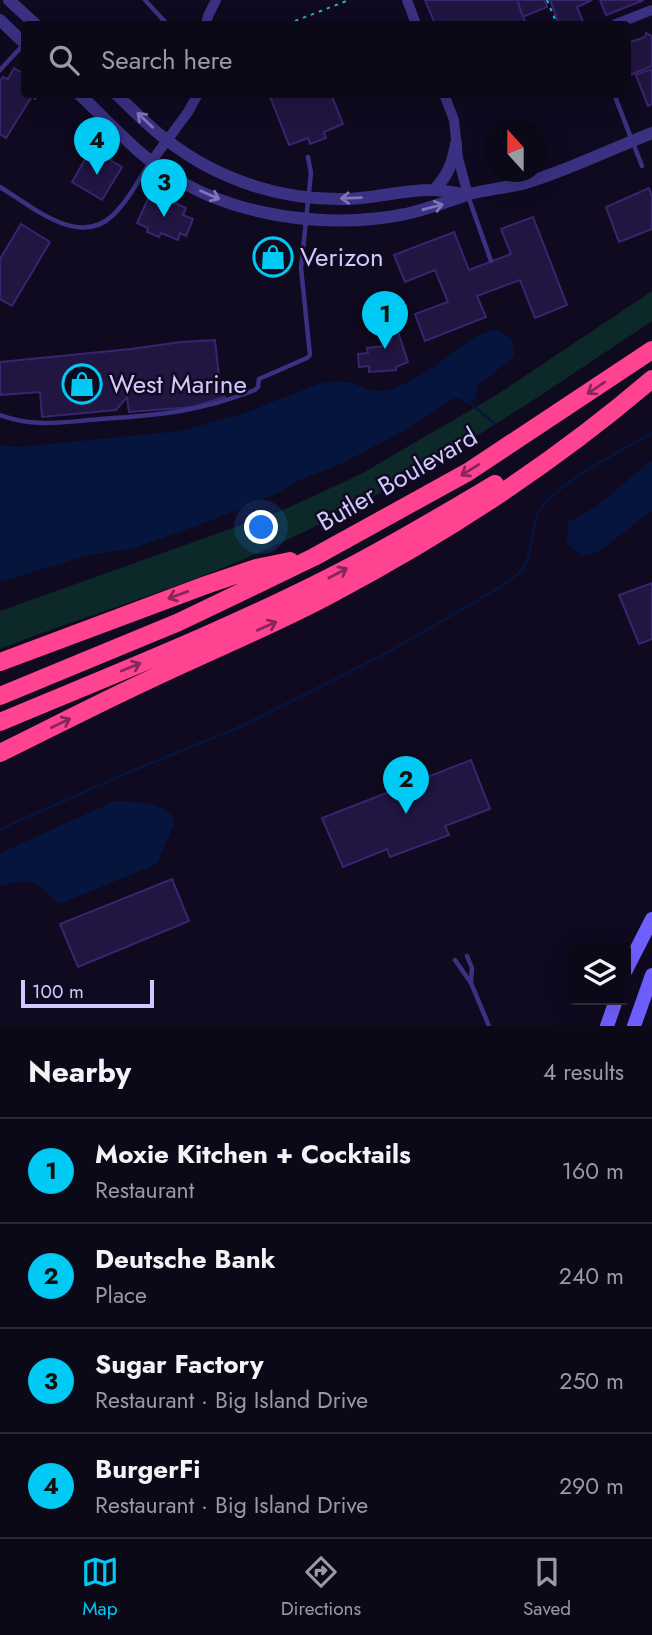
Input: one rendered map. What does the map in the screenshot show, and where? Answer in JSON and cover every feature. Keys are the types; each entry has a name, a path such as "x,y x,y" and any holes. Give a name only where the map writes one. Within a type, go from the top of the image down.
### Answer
{"highway":[{"name":"Butler Boulevard","path":"0,696 179,622 314,557 468,472 652,350"},
{"name":"Butler Boulevard","path":"0,722 217,631 334,575 506,477 652,379"},
{"path":"0,753 153,678 287,617 381,567 552,460 652,379"},
{"path":"0,662 256,568 314,557"}],"main road":[{"path":"631,960 652,919"},
{"path":"634,1026 652,975"},
{"path":"607,1026 614,1005"}],"street":[{"path":"9,0 32,21"},
{"path":"207,21 216,0"},
{"path":"407,0 415,21"},
{"path":"624,21 652,10"},
{"path":"0,20 21,40"},
{"path":"83,98 151,162 173,177 234,205 278,215 306,217 363,219 403,214 454,202 468,195 529,181 652,133"},
{"path":"120,98 166,140 196,161 226,176 268,190 308,197 344,199 433,190 468,195"},
{"path":"151,162 196,98"},
{"path":"446,98 454,120 456,144 468,195"},
{"path":"433,190 447,176 456,144"}],"lane":[{"path":"145,0 164,21"},
{"path":"0,70 21,46"},
{"path":"616,98 642,166"},
{"path":"0,415 31,424 195,410 223,403 254,390 258,387 259,379 307,358 310,355 301,268 311,173 308,158"},
{"path":"0,187 65,225 87,227 110,218 126,200 151,162"},
{"path":"468,195 491,261"},
{"path":"467,956 472,968 471,983"},
{"path":"455,960 471,983 489,1026"}],"path":[{"path":"295,21 349,0"},
{"path":"547,0 556,21"}],"green space":[{"path":"652,291 652,321 499,422 395,485 341,514 230,565 0,649 0,611 283,510 361,474 498,394"}],"water":[{"path":"494,330 510,339 514,357 478,385 475,399 466,404 455,398 403,431 341,464 210,521 131,549 89,555 0,582 0,445 17,447 180,431 242,414 328,382 345,382 386,391 438,364 468,341"},
{"path":"652,460 652,511 598,552 581,556 567,543 568,522 597,506"},
{"path":"115,801 149,804 165,810 175,821 157,864 62,903 31,882 0,886 0,853"}],"building":[{"path":"425,0 517,0 525,21 434,21"},
{"path":"517,0 545,0 547,7 523,17"},
{"path":"550,0 592,0 577,7 583,21 558,21"},
{"path":"600,0 644,0 606,15"},
{"path":"646,33 652,36 652,66 631,75 631,42 645,37"},
{"path":"14,68 21,72 21,98 31,98 6,138 0,134 0,81 3,77 8,79"},
{"path":"652,69 652,104 648,106 636,75"},
{"path":"271,98 333,98 343,124 324,132 326,138 310,144 308,138 289,145"},
{"path":"91,149 122,167 102,200 72,182"},
{"path":"649,188 652,197 652,229 619,242 606,207"},
{"path":"151,192 186,208 183,215 193,219 186,236 180,233 178,240 161,233 159,237 147,232 148,228 137,223"},
{"path":"533,217 567,305 535,318 520,280 477,296 486,317 425,341 415,314 448,302 435,270 405,282 394,255 454,232 469,270 511,254 501,229"},
{"path":"21,224 50,242 12,306 0,299 0,259"},
{"name":"Verizon","path":"284,241 286,270 262,272 259,243"},
{"path":"397,329 408,362 396,367 396,370 369,372 369,366 359,367 358,354 368,353 367,348 386,346 385,341 390,341 389,332"},
{"path":"215,340 220,386 225,397 192,407 129,412 127,397 116,410 42,417 40,392 0,395 0,362"},
{"path":"652,583 652,639 639,644 619,595"},
{"path":"471,760 490,809 445,826 449,835 390,857 387,849 343,867 322,818"},
{"path":"172,879 189,921 78,967 60,924"}],"waterway":[{"path":"469,402 495,424"},
{"path":"0,829 242,726 383,655 504,585 523,570 537,515 546,502 592,467 652,433"}],"place":[{"name":"BurgerFi","path":"97,175"},
{"name":"Sugar Factory","path":"164,217"},
{"name":"Verizon","path":"273,257"},
{"name":"Moxie Kitchen + Cocktails","path":"385,349"},
{"name":"West Marine","path":"82,384"},
{"name":"Deutsche Bank","path":"406,814"}]}
